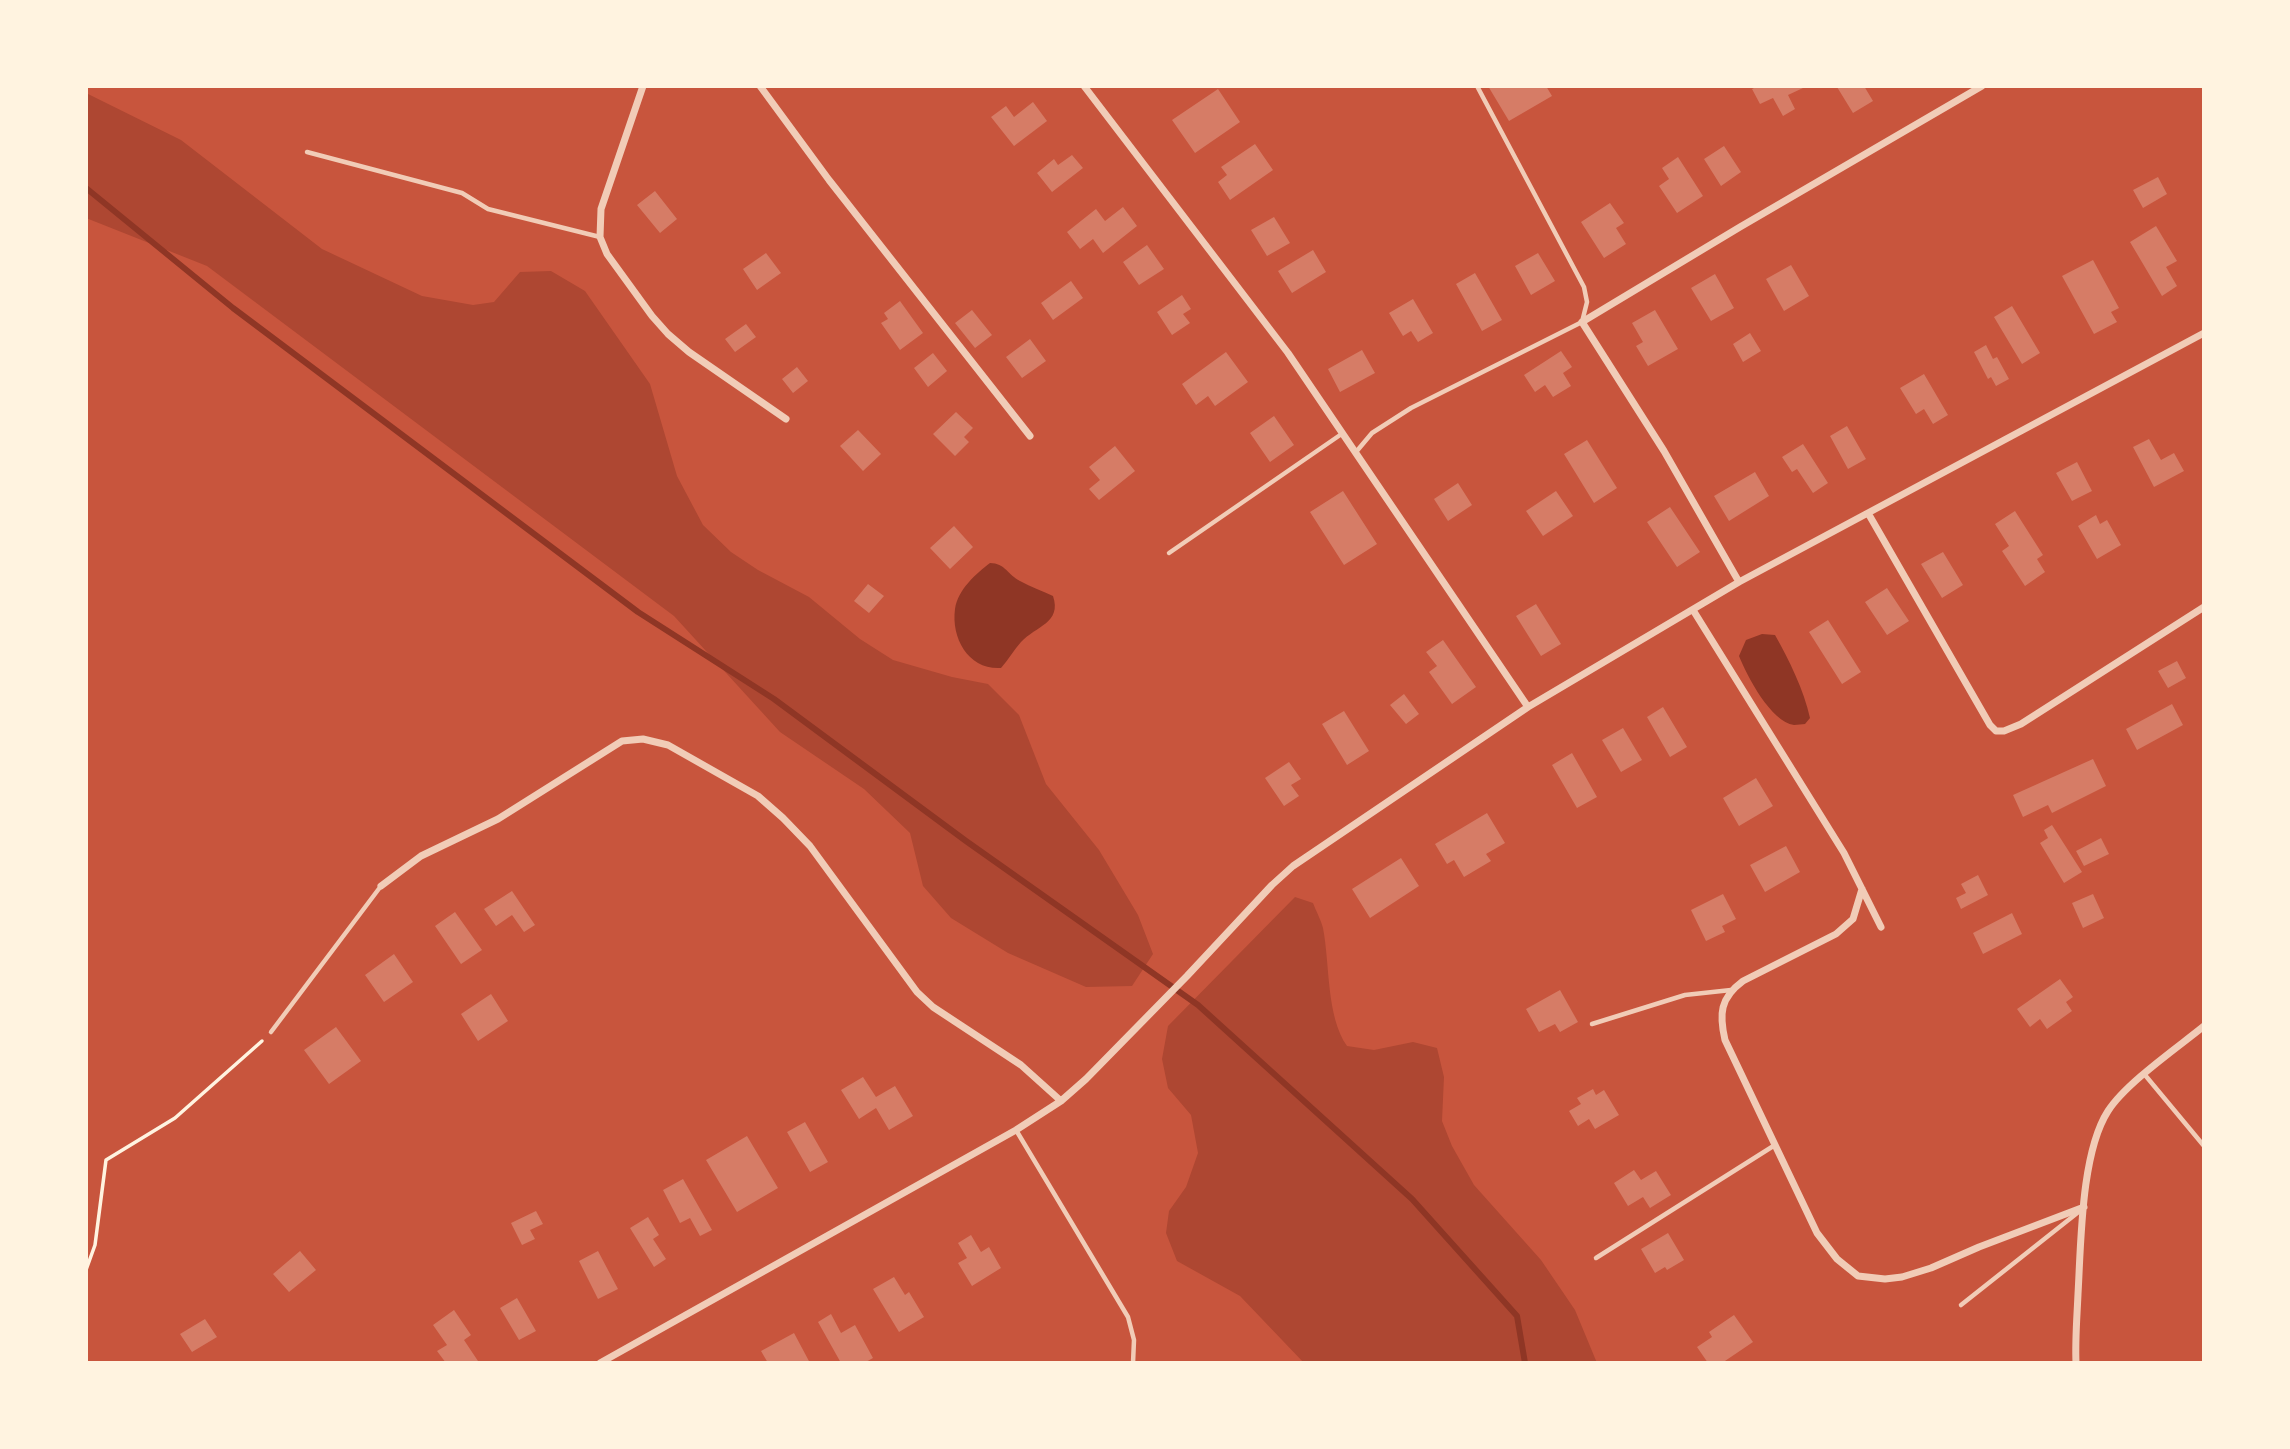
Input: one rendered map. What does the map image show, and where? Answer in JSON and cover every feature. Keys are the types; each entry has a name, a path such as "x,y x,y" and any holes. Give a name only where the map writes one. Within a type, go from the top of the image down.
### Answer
{"street":[{"path":"643,86 601,209 600,237 607,254 668,334 689,352 786,419"},
{"path":"760,86 829,180 1030,436"},
{"path":"1084,86 1288,353 1528,707"},
{"path":"1739,582 1664,452 1582,323 1740,226 1983,86"},
{"path":"600,1363 1017,1130 1060,1101 1086,1079 1293,866 1528,707 1739,582 2204,333"},
{"path":"1868,513 1996,731 2004,731 2021,724 2204,607"},
{"path":"1693,610 1844,853 1881,927"},
{"path":"381,886 421,856 498,819 622,741 643,739 668,744 758,796 783,818 810,846 917,992 933,1007 1021,1065 1060,1101"},
{"path":"1862,890 1853,919 1836,934 1743,981 1731,990 1724,1002 1720,1020 1725,1040 1817,1233 1837,1259 1858,1276 1885,1279 1931,1268 2084,1207"},
{"path":"2076,1363 2084,1207 2096,1136 2109,1110 2128,1089 2204,1026"}],"lane":[{"path":"1356,452 1372,433 1411,408 1582,323 1587,302 1584,287 1478,86"},
{"path":"307,152 462,193 488,209 600,237"},
{"path":"1169,552 1343,433"},
{"path":"271,1032 381,886"},
{"path":"1592,1024 1685,995 1731,990"},
{"path":"2145,1075 2204,1146"},
{"path":"1017,1130 1128,1317 1134,1340 1133,1363"},
{"path":"1596,1258 1775,1145"},
{"path":"1961,1305 2084,1207"}],"path":[{"path":"86,1270 95,1245 106,1160 176,1118 271,1032"}],"shaded area":[{"path":"86,93 181,140 322,249 422,296 473,305 494,302 520,272 551,271 585,291 650,384 677,476 703,525 731,552 809,597 860,639 893,660 988,684 1019,715 1046,784 1099,850 1138,915 1153,954 1132,986 1086,987 1008,953 951,918 923,886 910,833 864,789 780,732 674,616 207,266 86,218"},
{"path":"990,563 1003,567 1016,579 1053,596 1055,605 1051,618 1021,642 1001,668 980,664 971,658 959,641 956,631 955,609 960,595"},
{"path":"1762,634 1775,635 1791,665 1810,718 1805,724 1794,725 1777,716 1761,697 1743,665 1739,656 1746,640"},
{"path":"1295,897 1313,903 1322,925 1335,1020 1347,1046 1374,1050 1413,1042 1437,1048 1444,1077 1442,1121 1452,1146 1474,1185 1541,1260 1575,1310 1597,1363 1304,1363 1240,1296 1177,1261 1166,1233 1169,1211 1186,1187 1198,1153 1191,1115 1168,1088 1162,1059 1168,1026"}],"building":[{"path":"1488,86 1546,86 1552,96 1509,121"},
{"path":"1758,86 1803,88 1788,95 1795,109 1783,116 1773,98 1760,104 1752,89"},
{"path":"1864,86 1873,101 1853,113 1837,87"},
{"path":"1218,89 1240,122 1195,153 1172,120"},
{"path":"1033,102 1047,121 1014,146 991,117 1006,106 1014,117"},
{"path":"1255,144 1273,170 1230,200 1218,182 1227,175 1221,167"},
{"path":"1724,146 1741,172 1721,186 1704,159"},
{"path":"1072,155 1083,168 1052,192 1037,173 1054,159 1058,165"},
{"path":"1678,157 1703,196 1677,213 1659,186 1669,179 1662,168"},
{"path":"2158,177 2167,194 2143,208 2133,190"},
{"path":"655,191 677,219 660,233 637,205"},
{"path":"1610,203 1624,223 1616,228 1626,244 1604,258 1581,222"},
{"path":"1123,207 1137,226 1103,253 1093,239 1080,249 1067,232 1096,209 1105,221"},
{"path":"1274,217 1290,243 1267,256 1251,230"},
{"path":"2156,226 2177,261 2166,267 2177,286 2162,296 2130,242"},
{"path":"1147,245 1164,269 1139,285 1123,262"},
{"path":"1313,250 1326,272 1292,293 1278,271"},
{"path":"766,253 781,273 757,290 743,269"},
{"path":"1538,253 1555,281 1531,295 1515,266"},
{"path":"2093,260 2119,308 2111,312 2117,322 2094,334 2062,276"},
{"path":"1791,265 1809,296 1784,311 1766,279"},
{"path":"1475,273 1502,320 1482,331 1456,284"},
{"path":"1715,274 1734,308 1711,321 1691,288"},
{"path":"1071,281 1083,298 1053,320 1041,303"},
{"path":"1182,295 1191,309 1183,314 1190,323 1172,335 1157,312"},
{"path":"1413,299 1433,333 1418,342 1411,331 1403,336 1389,313"},
{"path":"900,301 923,333 900,350 881,323 888,319 884,313"},
{"path":"2012,306 2040,353 2022,364 1994,317"},
{"path":"972,310 992,335 975,348 955,323"},
{"path":"1655,310 1678,349 1648,366 1636,346 1643,342 1632,323"},
{"path":"746,324 756,337 735,352 725,339"},
{"path":"1750,333 1761,351 1743,362 1733,344"},
{"path":"1030,339 1046,361 1022,378 1006,357"},
{"path":"1986,345 1993,359 1997,357 2009,379 1996,386 1991,377 1988,379 1974,352"},
{"path":"1362,350 1375,373 1340,392 1328,369"},
{"path":"1561,351 1572,367 1563,373 1571,386 1553,397 1545,385 1535,392 1524,375"},
{"path":"1226,352 1248,382 1215,406 1208,396 1196,405 1182,384"},
{"path":"933,353 947,371 928,387 914,368"},
{"path":"797,367 808,381 793,393 782,379"},
{"path":"1924,374 1948,415 1933,424 1924,409 1916,414 1900,388"},
{"path":"956,412 973,428 964,437 969,442 955,456 933,434"},
{"path":"1274,416 1294,445 1270,462 1250,433"},
{"path":"1847,426 1866,459 1848,469 1830,436"},
{"path":"858,430 881,454 863,471 840,446"},
{"path":"2149,439 2161,460 2174,453 2184,471 2154,487 2133,447"},
{"path":"1587,440 1617,488 1594,503 1564,454"},
{"path":"1803,444 1828,483 1813,493 1797,469 1792,472 1782,457"},
{"path":"1115,446 1135,471 1099,500 1089,489 1100,480 1089,467"},
{"path":"2077,462 2092,491 2072,501 2056,473"},
{"path":"1755,472 1769,496 1729,521 1714,496"},
{"path":"1458,483 1472,505 1448,521 1434,499"},
{"path":"1343,491 1377,544 1344,565 1310,512"},
{"path":"1556,491 1573,516 1543,536 1526,511"},
{"path":"1670,507 1700,552 1677,567 1647,522"},
{"path":"2015,511 2043,555 2037,559 2045,572 2025,586 2002,551 2009,546 1995,524"},
{"path":"2096,515 2100,524 2107,520 2121,545 2097,559 2078,526"},
{"path":"954,526 973,547 950,569 930,548"},
{"path":"1943,552 1963,585 1942,598 1921,564"},
{"path":"868,584 884,596 869,613 854,601"},
{"path":"1887,588 1909,621 1887,635 1865,602"},
{"path":"1536,604 1561,644 1541,656 1516,616"},
{"path":"1828,620 1861,672 1842,684 1809,632"},
{"path":"1443,640 1476,687 1452,704 1429,672 1437,666 1426,652"},
{"path":"2177,661 2186,678 2168,688 2158,671"},
{"path":"1404,694 1419,714 1406,724 1390,705"},
{"path":"2172,704 2183,725 2137,750 2126,729"},
{"path":"1663,707 1687,747 1670,757 1647,717"},
{"path":"1344,711 1369,751 1347,765 1322,724"},
{"path":"1623,728 1642,760 1621,772 1602,740"},
{"path":"1572,753 1597,797 1577,808 1552,765"},
{"path":"2093,759 2106,786 2052,813 2048,805 2023,817 2013,795"},
{"path":"1289,762 1301,779 1291,785 1299,796 1284,806 1265,778"},
{"path":"1756,778 1773,806 1739,826 1723,798"},
{"path":"1487,813 1505,843 1486,854 1491,861 1464,877 1454,860 1447,864 1435,844"},
{"path":"2052,825 2082,872 2064,883 2040,843 2048,838 2044,830"},
{"path":"2101,838 2109,854 2084,866 2076,851"},
{"path":"1786,846 1800,872 1765,892 1750,865"},
{"path":"1401,858 1419,886 1370,918 1352,889"},
{"path":"1978,875 1988,895 1961,909 1956,898 1966,893 1961,884"},
{"path":"512,891 535,925 524,932 512,915 496,926 484,909"},
{"path":"1723,894 1736,919 1722,926 1725,932 1706,941 1691,910"},
{"path":"2093,894 2104,918 2083,928 2072,903"},
{"path":"455,912 482,950 461,964 435,926"},
{"path":"2012,913 2022,934 1983,954 1973,933"},
{"path":"394,954 413,982 384,1002 365,975"},
{"path":"2060,979 2073,997 2066,1002 2072,1011 2047,1029 2040,1019 2030,1027 2017,1009"},
{"path":"1560,990 1578,1022 1560,1032 1555,1024 1539,1032 1526,1009"},
{"path":"491,994 508,1021 478,1041 461,1014"},
{"path":"336,1027 361,1061 329,1084 304,1050"},
{"path":"863,1077 876,1097 895,1086 913,1116 889,1130 876,1108 859,1119 841,1090"},
{"path":"1593,1089 1596,1095 1604,1090 1619,1115 1595,1129 1589,1119 1578,1126 1569,1111 1581,1104 1577,1098"},
{"path":"805,1122 828,1162 810,1172 787,1132"},
{"path":"747,1136 778,1188 737,1212 706,1160"},
{"path":"1634,1170 1641,1180 1656,1171 1671,1195 1650,1208 1643,1197 1628,1206 1614,1183"},
{"path":"683,1179 712,1230 700,1236 690,1218 680,1223 663,1190"},
{"path":"536,1211 543,1224 530,1230 535,1239 522,1245 511,1223"},
{"path":"648,1217 659,1235 653,1239 666,1259 654,1267 630,1228"},
{"path":"1668,1233 1684,1260 1667,1270 1665,1267 1655,1273 1641,1249"},
{"path":"971,1235 981,1252 989,1247 1001,1268 972,1286 958,1263 967,1258 958,1243"},
{"path":"300,1251 316,1270 289,1292 273,1274"},
{"path":"598,1251 618,1289 598,1299 579,1261"},
{"path":"894,1277 905,1295 909,1292 924,1317 899,1332 873,1289"},
{"path":"517,1298 536,1331 519,1340 500,1308"},
{"path":"454,1310 471,1335 464,1340 478,1361 474,1363 446,1363 437,1351 447,1345 433,1325"},
{"path":"831,1314 841,1333 855,1325 873,1358 864,1363 841,1363 818,1322"},
{"path":"1734,1315 1753,1342 1722,1363 1708,1363 1697,1347 1712,1337 1709,1332"},
{"path":"205,1319 217,1337 192,1352 180,1334"},
{"path":"794,1333 810,1363 768,1363 761,1351"}],"waterway":[{"path":"86,188 233,308 638,612 774,699 966,841 1198,1005 1412,1199 1517,1316 1525,1363"}]}
